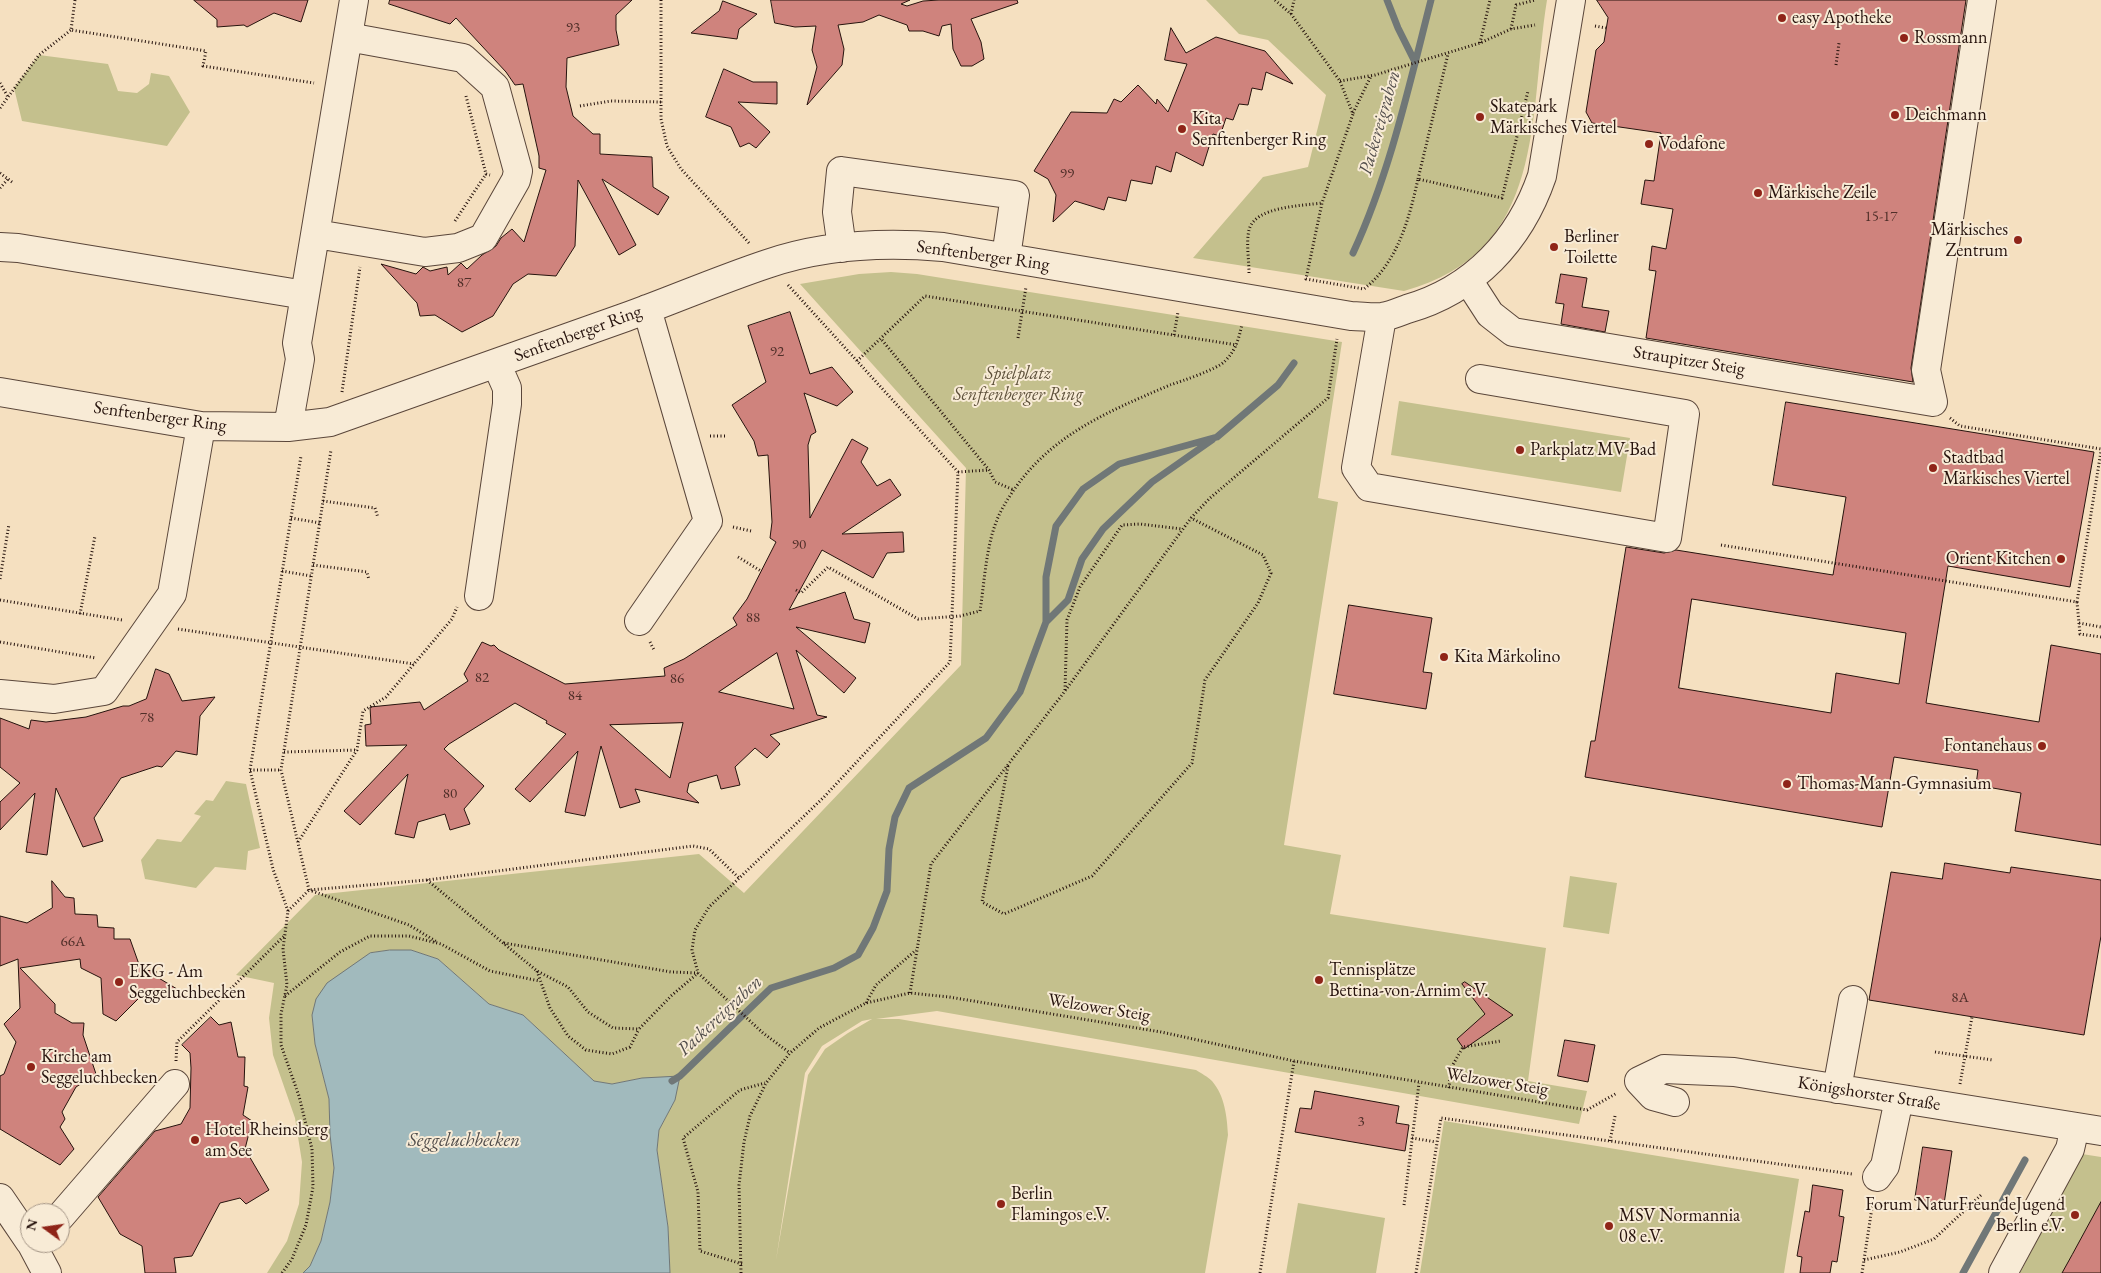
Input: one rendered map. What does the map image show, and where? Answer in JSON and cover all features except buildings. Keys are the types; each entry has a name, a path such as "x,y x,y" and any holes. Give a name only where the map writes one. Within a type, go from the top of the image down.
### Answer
{"street":[{"path":"288,427 300,359 297,343 354,0"},
{"name":"Senftenberger Ring","path":"0,392 201,426 288,427 330,422 647,309 768,263 842,248 919,245 1006,257 1351,316 1382,317 1427,304 1468,280 1515,232 1534,198 1542,176 1571,0"},
{"path":"1934,402 1926,370 1982,0"},
{"path":"316,234 425,252 458,248 483,238 516,180 518,171 495,87 463,58 348,37"},
{"path":"842,248 837,212 841,171 1015,195 1006,257"},
{"path":"0,247 18,248 305,295"},
{"name":"Straupitzer Steig","path":"1468,280 1490,314 1513,332 1934,402"},
{"path":"639,622 708,521 647,309"},
{"path":"1382,317 1356,468 1370,487 1667,538 1685,414 1480,379"},
{"path":"469,599 507,404 507,388 496,363"},
{"path":"0,694 54,699 104,691 172,594 201,426"},
{"path":"1837,1089 1854,1000"},
{"name":"Königshorster Straße","path":"1639,1081 1664,1069 1707,1070 2088,1129"},
{"path":"1639,1081 1653,1096 1675,1102"},
{"path":"70,1205 175,1084"},
{"path":"1876,1177 1885,1166 1899,1099"},
{"path":"2003,1273 2070,1149 2088,1129"},
{"path":"0,1198 20,1226"},
{"path":"37,1253 47,1273"}],"path":[{"path":"0,108 39,55 70,30 75,0"},
{"path":"661,0 660,102 661,119 667,146 677,161 751,245"},
{"path":"1275,0 1291,14 1340,81 1353,114"},
{"path":"1291,14 1294,0"},
{"path":"1480,43 1490,0"},
{"path":"1511,29 1516,6 1535,0"},
{"path":"1340,81 1373,75 1448,54 1480,43 1511,29 1535,26"},
{"path":"1595,26 1606,28"},
{"path":"70,30 206,51 203,66 340,87"},
{"path":"1836,65 1839,43"},
{"path":"1373,75 1353,114 1322,203 1306,279 1364,288 1376,279 1398,246 1410,214 1448,54"},
{"path":"0,83 8,97"},
{"path":"1418,178 1502,198 1528,92"},
{"path":"580,106 611,101 660,102"},
{"path":"0,173 12,182"},
{"path":"436,251 486,174"},
{"path":"0,188 8,179"},
{"path":"1248,273 1249,228 1260,214 1322,203"},
{"path":"341,399 363,242"},
{"path":"786,282 958,472 950,662 824,797 710,907 695,930 692,950 698,973 762,1033 790,1053"},
{"path":"1018,338 1026,287"},
{"path":"857,361 882,340 925,296 1237,345"},
{"path":"1174,335 1178,312"},
{"path":"796,590 801,593 828,567 918,619 980,611 994,531 1000,513 1029,470 1068,434 1117,407 1224,362 1237,345 1242,323"},
{"path":"910,994 931,864 1065,690 1191,518 1210,498 1328,398 1338,337"},
{"path":"882,340 989,470 995,482 1014,490"},
{"path":"1934,402 1960,426 2101,450 2078,602 2080,634 2101,637"},
{"path":"309,890 281,770 331,450"},
{"path":"282,1273 292,1259 306,1225 313,1187 310,1140 299,1096 281,1045 281,1014 287,985 283,949 288,911 273,869 250,770 301,456"},
{"path":"958,472 989,470"},
{"path":"323,501 375,508 378,518"},
{"path":"291,518 320,523"},
{"path":"1008,764 982,902 1004,914 1092,876 1192,763 1205,680 1258,603 1271,573 1263,555 1191,518"},
{"path":"0,578 9,524"},
{"path":"1065,690 1067,620 1080,587 1122,525 1140,524 1183,529"},
{"path":"80,614 95,536"},
{"path":"1721,545 1909,577 2078,602"},
{"path":"738,557 761,571"},
{"path":"313,565 367,572 368,580"},
{"path":"282,571 311,576"},
{"path":"298,843 357,750 363,711 386,697 469,599"},
{"path":"0,600 150,625 414,664"},
{"path":"2079,623 2101,627"},
{"path":"0,642 124,662"},
{"path":"284,752 357,750"},
{"path":"250,770 281,770"},
{"path":"288,911 309,890 427,880 693,846 709,849 740,879"},
{"path":"427,880 537,971 568,987 588,1012 613,1028 639,1029"},
{"path":"309,890 408,924 490,971 540,981"},
{"path":"175,1084 177,1042 285,936"},
{"path":"284,996 340,952 370,936 408,936 441,944"},
{"path":"503,943 671,972 698,973"},
{"path":"866,1002 876,985 916,950"},
{"path":"537,971 550,1008 568,1036 586,1050 612,1054 630,1046 639,1029 671,996 698,973"},
{"name":"Welzower Steig","path":"741,1273 739,1185 744,1142 750,1116 766,1083 790,1053 819,1028 866,1002 910,994 948,997 1161,1032 1294,1061 1587,1110 1639,1081"},
{"path":"1960,1085 1972,1017"},
{"path":"1449,1088 1451,1068 1463,1048 1501,1042"},
{"path":"1935,1052 1993,1060"},
{"path":"1260,1273 1294,1061"},
{"path":"742,1264 700,1251 698,1192 683,1138 740,1090 766,1083"},
{"path":"1404,1205 1419,1083"},
{"path":"1610,1141 1615,1116"},
{"path":"1416,1273 1441,1118 1876,1177 1862,1273"},
{"path":"1412,1138 1436,1142"},
{"path":"1864,1260 1900,1252 1934,1239 1981,1195"}],"green space":[{"path":"1206,0 1547,0 1531,133 1522,175 1508,213 1484,246 1451,272 1404,291 1193,258 1263,177 1308,167 1326,95 1268,40 1239,34"},
{"path":"39,55 108,64 118,91 137,93 149,84 151,73 169,76 190,112 167,146 22,121 14,88"},
{"name":"Spielplatz Senftenberger Ring","path":"891,272 917,274 1342,342 1318,498 1338,502 1284,845 1341,855 1330,914 1546,948 1528,1081 1587,1091 1579,1124 937,1011 876,1019 899,1019 1196,1070 1209,1078 1223,1100 1228,1135 1205,1273 670,1273 668,1227 657,1150 659,1130 675,1100 642,1078 612,1084 594,1081 523,1015 489,1004 438,959 411,950 390,950 370,953 312,1015 315,1044 329,1099 330,1135 334,1168 330,1202 321,1241 310,1266 303,1273 267,1273 287,1241 299,1204 302,1162 295,1118 273,1055 269,1018 274,983 236,975 315,895 699,854 744,893 961,665 966,468 800,284 859,274","holes":["872,1019 825,1049 808,1075 776,1260 805,1073 822,1046 862,1021"]},
{"path":"1399,401 1630,438 1621,492 1391,455"},
{"path":"226,781 246,784 260,848 248,851 246,870 215,867 196,888 145,879 141,860 157,839 181,842 201,816 194,814 206,800 213,801"},
{"path":"1570,876 1617,883 1609,934 1563,927"},
{"name":"MSV Normannia 08 e.V.","path":"1444,1121 1799,1179 1784,1273 1420,1273"},
{"name":"Forum NaturFreundeJugend Berlin e.V.","path":"2082,1154 2101,1157 2101,1273 2020,1273"},
{"path":"1298,1203 1385,1218 1376,1273 1286,1273"}],"water":[{"name":"Seggeluchbecken","path":"390,950 411,950 438,959 489,1004 523,1015 594,1081 612,1084 642,1078 680,1076 675,1100 659,1130 657,1150 668,1227 670,1273 303,1273 310,1266 321,1241 330,1202 334,1168 330,1135 329,1099 315,1044 312,1015 316,999 327,983 370,953"}],"waterway":[{"path":"1387,0 1415,62"},
{"name":"Packereigraben","path":"1353,253 1378,192 1398,129 1431,0"},
{"name":"Packereigraben","path":"672,1081 680,1076 771,988 834,968 858,955 873,928 887,891 889,849 895,817 909,788 986,738 1020,692 1046,622 1046,577 1056,526 1083,489 1119,464 1217,437 1278,385 1294,363"},
{"name":"Packereigraben","path":"1046,622 1068,600 1082,559 1103,529 1152,482 1212,440"},
{"path":"1963,1273 2025,1160"}],"place":[{"name":"easy Apotheke","path":"1782,18"},
{"name":"Rossmann","path":"1904,38"},
{"name":"Deichmann","path":"1895,115"},
{"name":"Skatepark Märkisches Viertel","path":"1480,117"},
{"name":"Kita Senftenberger Ring","path":"1182,129"},
{"name":"Vodafone","path":"1649,144"},
{"name":"Märkische Zeile","path":"1758,193"},
{"name":"Märkisches Zentrum","path":"2018,240"},
{"name":"Berliner Toilette","path":"1554,247"},
{"name":"Parkplatz MV-Bad","path":"1520,450"},
{"name":"Stadtbad Märkisches Viertel","path":"1933,468"},
{"name":"Orient Kitchen","path":"2061,559"},
{"name":"Kita Märkolino","path":"1444,657"},
{"name":"Fontanehaus","path":"2042,746"},
{"name":"Thomas-Mann-Gymnasium","path":"1787,784"},
{"name":"Tennisplätze Bettina-von-Arnim e.V.","path":"1319,980"},
{"name":"EKG - Am Seggeluchbecken","path":"119,982"},
{"name":"Kirche am Seggeluchbecken","path":"31,1067"},
{"name":"Hotel Rheinsberg am See","path":"195,1140"},
{"name":"Berlin Flamingos e.V.","path":"1001,1204"},
{"name":"Forum NaturFreundeJugend Berlin e.V.","path":"2075,1215"},
{"name":"MSV Normannia 08 e.V.","path":"1609,1226"}]}
